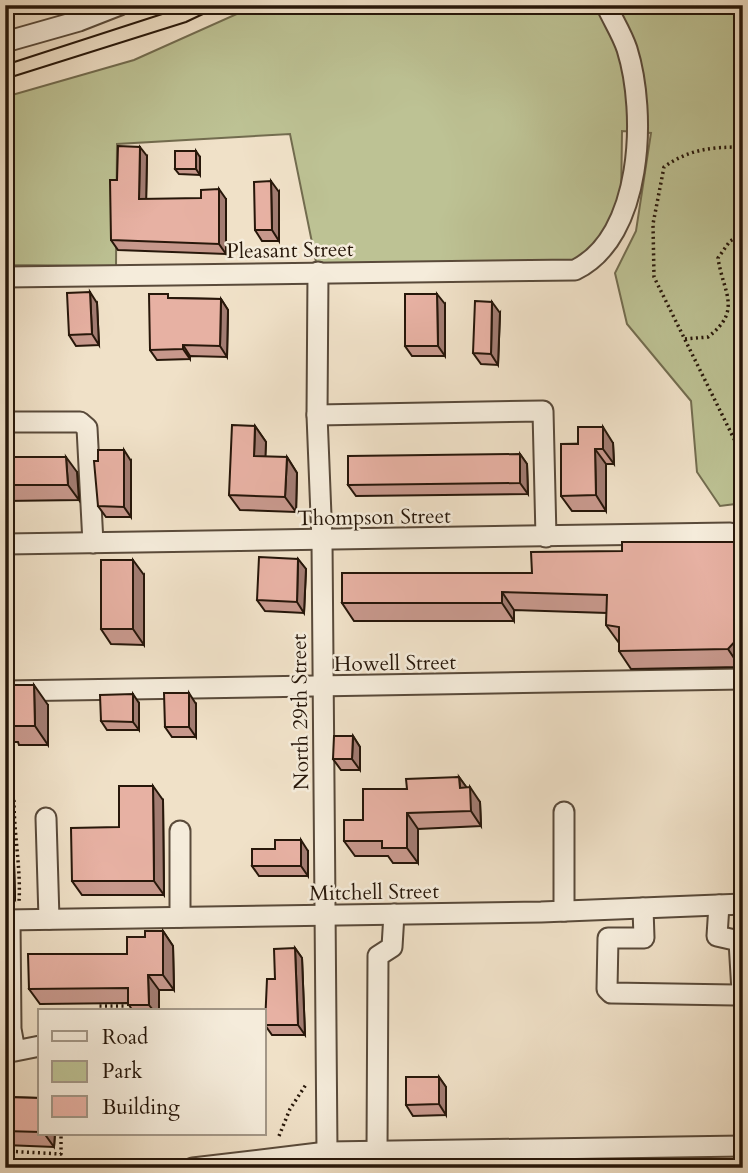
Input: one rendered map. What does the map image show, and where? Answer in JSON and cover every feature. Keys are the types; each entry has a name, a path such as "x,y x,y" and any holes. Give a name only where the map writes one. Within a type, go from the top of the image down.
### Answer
{"street":[{"path":"5,42 79,22 120,5"},
{"name":"Pleasant Street","path":"5,277 575,270 586,265 611,241 626,209 638,121 627,50 606,5"},
{"name":"North 29th Street","path":"318,272 317,415 322,541 327,1152"},
{"path":"317,415 543,411 546,537"},
{"path":"5,422 80,422 87,428 93,543"},
{"name":"Thompson Street","path":"5,544 730,533 743,537"},
{"name":"Howell Street","path":"5,691 743,679"},
{"path":"564,812 564,911"},
{"path":"46,818 49,919"},
{"path":"180,831 180,917"},
{"name":"Mitchell Street","path":"12,914 49,919 564,911 743,904"},
{"path":"643,908 645,938 608,938 607,989 611,993 735,995 742,992 739,942 718,936 719,905"},
{"path":"12,914 11,1029 15,1051 38,1046"},
{"path":"377,1152 378,956 392,947 394,914"},
{"path":"193,1168 239,1166 327,1152 743,1146"}],"path":[{"path":"743,147 712,147 683,153 664,167 653,224 654,277 743,457"},
{"path":"685,339 708,337 725,319 730,308 729,295 718,258 730,241 743,234"},
{"path":"5,793 14,801 15,846 21,875 12,914"},
{"path":"43,1004 43,1009"},
{"path":"98,1009 98,1006 127,1006"},
{"path":"279,1136 298,1095 312,1075"},
{"path":"5,1152 61,1154 61,1134"}],"green space":[{"path":"257,5 743,5 743,503 720,506 697,472 691,401 627,324 615,273 636,231 651,133 622,131 621,204 586,265 318,272 290,134 117,144 116,266 5,265 5,97 134,60"}],"building":[{"path":"118,146 140,147 139,199 201,198 201,190 219,189 219,244 111,240 110,180 117,180"},
{"path":"175,151 196,151 196,169 175,169"},
{"path":"271,181 272,230 255,230 254,182"},
{"path":"90,292 92,334 69,335 67,293"},
{"path":"149,294 168,294 168,298 221,299 220,346 183,345 183,349 150,350"},
{"path":"405,294 437,294 438,346 405,346"},
{"path":"475,301 492,302 491,354 473,353"},
{"path":"232,425 255,426 254,456 287,457 285,497 229,495"},
{"path":"578,427 603,427 603,449 595,449 596,495 561,496 561,444 578,444"},
{"path":"98,450 124,450 124,507 98,506 94,461 98,461"},
{"path":"520,454 520,483 348,485 348,456"},
{"path":"5,457 66,457 68,485 5,485"},
{"path":"622,542 736,542 740,636 728,649 619,651 619,627 606,625 607,595 502,592 502,603 342,603 342,573 532,573 531,552 622,551"},
{"path":"259,557 298,559 297,602 257,600"},
{"path":"101,560 133,560 133,629 101,629"},
{"path":"6,685 34,685 35,726 6,726"},
{"path":"164,693 189,693 189,727 165,727"},
{"path":"133,694 133,722 101,721 100,695"},
{"path":"334,736 353,736 352,759 333,759"},
{"path":"459,777 460,788 470,787 471,811 407,813 407,848 382,848 382,841 344,841 344,820 363,820 363,789 407,789 406,779"},
{"path":"119,786 153,786 154,881 72,881 71,828 119,827"},
{"path":"275,840 301,840 301,866 252,866 252,849 275,849"},
{"path":"145,931 163,931 163,975 148,975 149,1005 128,1005 128,988 29,989 28,954 127,954 127,937 145,937"},
{"path":"295,948 298,1025 266,1025 267,979 275,979 274,949"},
{"path":"406,1077 439,1077 439,1104 406,1105"},
{"path":"5,1097 38,1098 38,1132 5,1131"}],"tram line":[{"path":"5,65 190,5"},
{"path":"5,79 186,22 222,5"}]}
